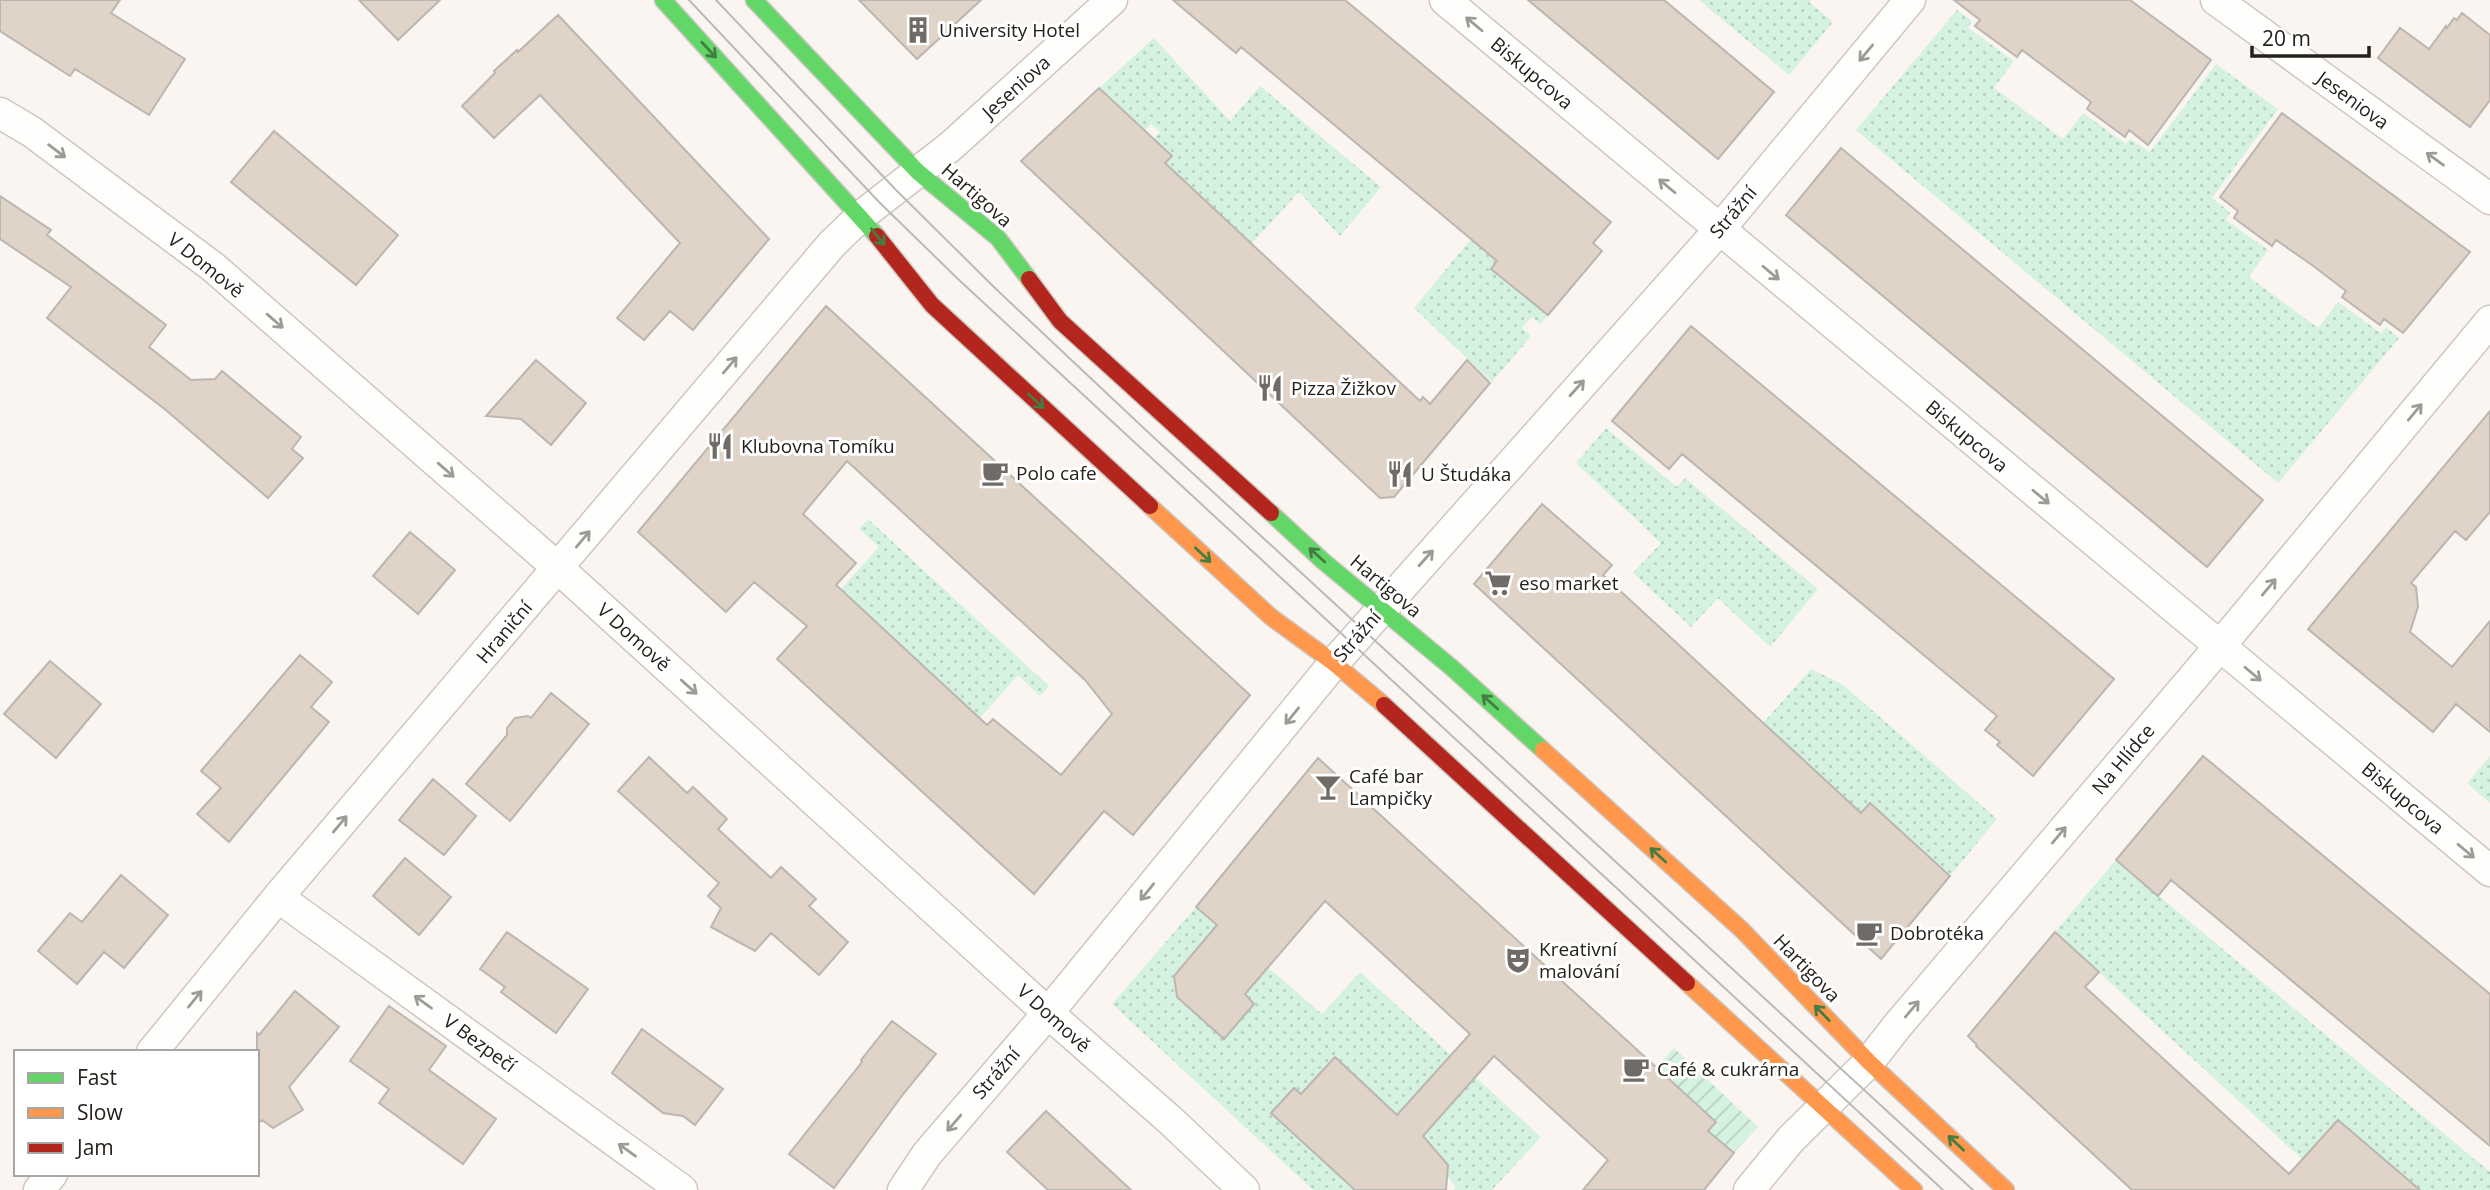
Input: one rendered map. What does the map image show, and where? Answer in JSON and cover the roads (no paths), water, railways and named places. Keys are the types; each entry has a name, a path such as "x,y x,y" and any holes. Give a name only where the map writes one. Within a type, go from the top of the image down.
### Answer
{"main road":[{"path":"663,0 861,216 932,305 1270,617 1334,663 1402,720 1914,1190"},
{"name":"Hartigova","path":"754,0 918,172 998,238 1060,321 1313,552 1451,667 1742,930 1869,1062 2006,1190"}],"street":[{"name":"Jeseniova","path":"861,216 951,146 1112,0"},
{"name":"Biskupcova","path":"1445,0 2490,871"},
{"name":"Strážní","path":"903,1190 927,1154 1048,1013 1334,663 1719,230 1910,0"},
{"name":"Jeseniova","path":"2216,0 2490,199"},
{"name":"V Domově","path":"0,113 32,132 213,267 558,568 1048,1013 1170,1120 1244,1190"},
{"name":"Hraniční","path":"154,1050 278,897 832,244 861,216"},
{"name":"Na Hlídce","path":"1749,1190 1791,1139 1869,1062 2490,321"},
{"name":"V Bezpečí","path":"278,897 682,1190"},
{"path":"39,1190 50,1176"}],"tram line":[{"path":"689,0 879,202 958,279 1943,1190"},
{"path":"716,0 896,190 997,290 1150,434 1973,1190"}],"place":[{"name":"University Hotel","path":"918,30"},
{"name":"Pizza Žižkov","path":"1270,388"},
{"name":"Klubovna Tomíku","path":"720,446"},
{"name":"Polo cafe","path":"995,473"},
{"name":"U Študáka","path":"1400,474"},
{"name":"eso market","path":"1498,583"},
{"name":"Café bar Lampičky","path":"1328,787"},
{"name":"Dobrotéka","path":"1869,933"},
{"name":"Kreativní malování","path":"1518,960"},
{"name":"Café & cukrárna","path":"1636,1069"}]}
